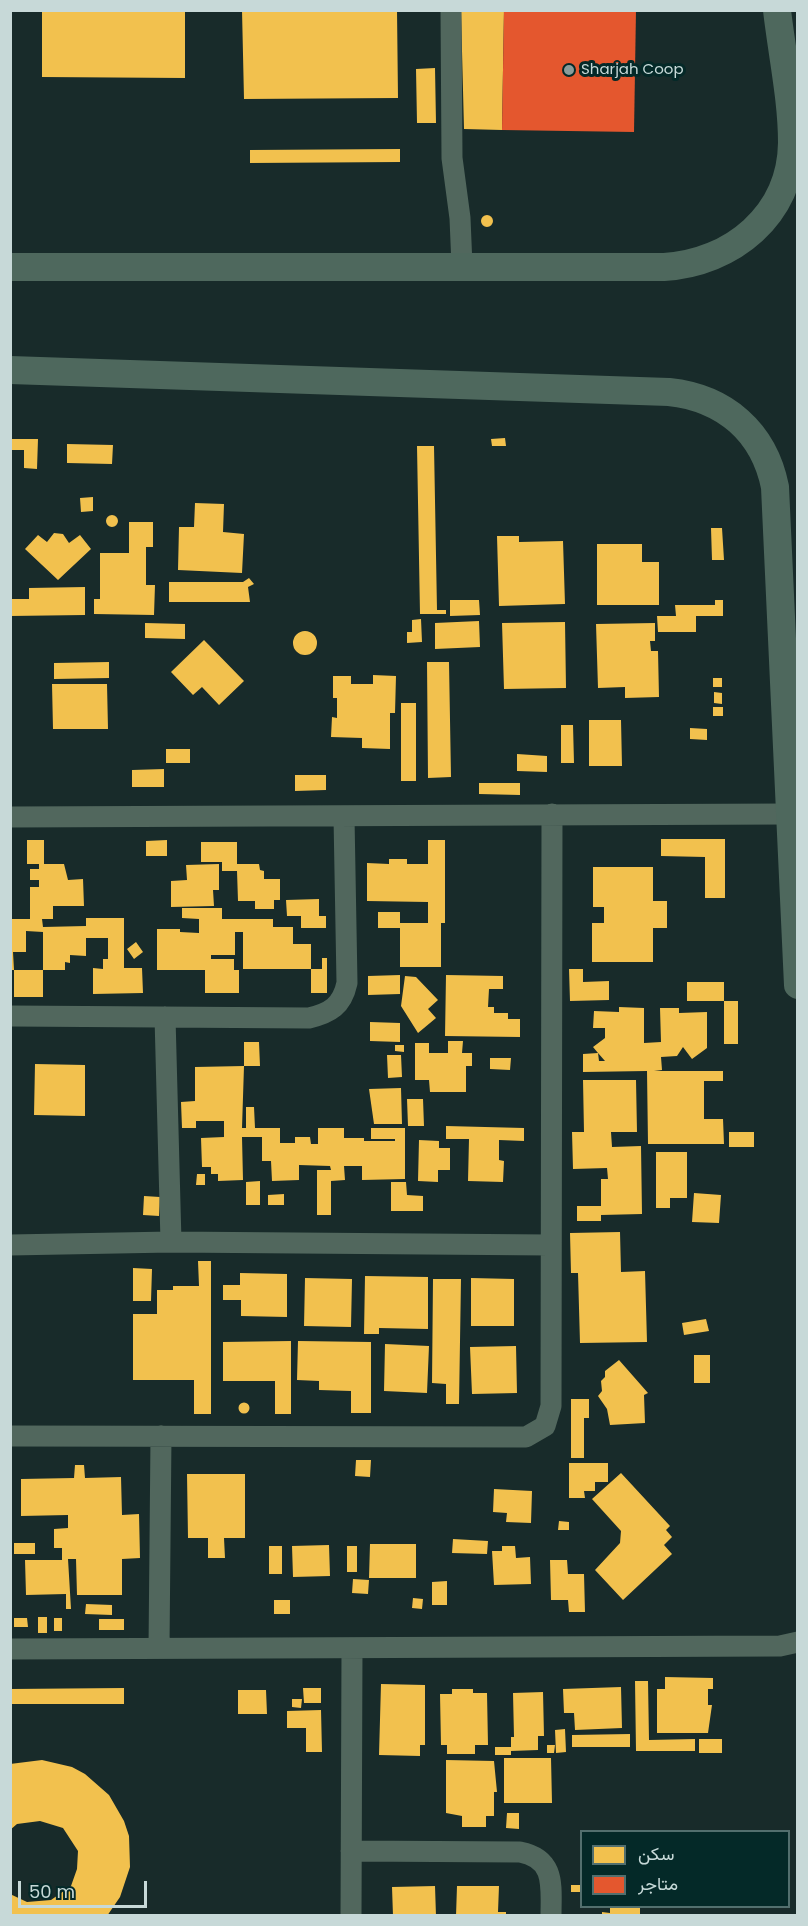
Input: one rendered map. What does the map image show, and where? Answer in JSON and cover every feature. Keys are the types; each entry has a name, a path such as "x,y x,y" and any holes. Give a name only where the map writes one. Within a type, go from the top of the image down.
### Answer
{"main road":[{"path":"10,267 681,266 713,258 742,242 754,231 782,191 791,160 791,127 777,10"},
{"path":"10,370 669,392 699,397 727,410 745,426 759,444 769,465 775,487 798,985"}],"street":[{"path":"451,10 453,176 460,218 462,266"},
{"path":"10,1436 526,1437 537,1433 545,1426 551,1406 552,814"},
{"path":"10,817 789,814"},
{"path":"10,1016 309,1018 335,1008 344,997 347,983 344,817"},
{"path":"165,1017 171,1242"},
{"path":"10,1245 171,1242 550,1245"},
{"path":"159,1648 161,1436"},
{"path":"10,1649 792,1646"},
{"path":"351,1916 352,1649"},
{"path":"351,1851 520,1852 532,1854 542,1861 549,1872 551,1916"}],"building: سكن":[{"path":"42,10 185,10 185,78 42,77"},
{"path":"242,10 397,10 398,98 244,99"},
{"path":"463,10 504,10 502,130 464,129 461,12"},
{"path":"435,68 436,123 417,123 416,69"},
{"path":"400,149 400,162 250,163 250,150"},
{"path":"489,215 493,221 489,227 485,227 481,219"},
{"path":"505,438 506,446 492,446 491,439"},
{"path":"10,439 38,439 37,469 24,468 24,450 10,450"},
{"path":"67,444 113,445 112,464 67,463"},
{"path":"417,446 434,446 437,610 446,610 446,614 420,614"},
{"path":"93,497 93,511 81,512 80,498"},
{"path":"195,503 224,504 223,532 244,534 242,573 178,570 179,527 194,527"},
{"path":"112,515 118,521 112,527 106,521"},
{"path":"129,522 153,522 153,547 146,547 146,585 155,585 154,615 94,614 94,599 100,599 100,553 129,553"},
{"path":"711,528 722,528 724,560 712,560"},
{"path":"54,533 63,534 69,543 80,535 91,549 58,580 25,549 38,535 47,542"},
{"path":"497,536 519,536 519,542 563,541 565,604 499,606"},
{"path":"597,544 642,544 642,562 659,562 659,605 597,605"},
{"path":"249,578 254,584 248,587 250,602 169,602 169,582 243,582"},
{"path":"85,587 85,615 10,616 10,599 29,599 29,588"},
{"path":"450,600 479,600 480,615 450,616"},
{"path":"715,600 723,600 723,616 696,616 696,632 658,632 657,616 676,616 675,605 715,605"},
{"path":"421,619 422,642 407,643 407,632 412,632 412,620"},
{"path":"479,621 480,647 435,649 435,623"},
{"path":"565,622 566,688 504,689 502,623"},
{"path":"145,623 185,624 185,639 145,638"},
{"path":"655,623 655,641 650,641 651,651 658,651 659,697 625,698 625,687 598,688 596,624"},
{"path":"305,631 310,632 316,638 316,648 310,654 305,655 300,654 294,648 293,643 294,638 300,632"},
{"path":"204,640 244,681 219,705 202,687 193,695 171,672"},
{"path":"109,662 109,678 54,679 54,663"},
{"path":"427,662 449,662 451,777 428,778"},
{"path":"373,675 396,676 395,713 390,713 390,749 362,748 362,738 331,737 332,717 337,718 337,698 333,698 333,676 351,676 351,684 373,684"},
{"path":"713,678 722,678 722,687 713,687"},
{"path":"52,684 107,684 108,729 53,729"},
{"path":"714,692 722,693 722,704 714,703"},
{"path":"401,703 416,703 416,781 401,781"},
{"path":"713,707 723,707 723,716 713,716"},
{"path":"589,720 621,720 622,766 589,766"},
{"path":"561,725 573,725 574,763 561,763"},
{"path":"690,728 707,729 707,740 690,739"},
{"path":"166,749 190,749 190,763 166,763"},
{"path":"517,754 547,756 547,772 517,771"},
{"path":"164,769 164,787 132,787 132,770"},
{"path":"295,775 326,775 326,790 295,791"},
{"path":"479,783 520,783 520,795 479,794"},
{"path":"661,839 725,839 725,898 705,898 705,857 661,856"},
{"path":"27,840 44,840 44,864 64,864 68,880 83,879 84,906 53,906 53,919 42,919 43,927 86,926 86,918 124,918 124,968 142,968 143,993 93,994 93,968 103,969 103,959 108,959 108,938 86,938 86,956 70,955 70,963 65,962 65,970 43,970 43,932 26,931 26,952 13,952 14,970 10,970 10,919 30,919 30,887 39,887 39,880 30,880 30,869 39,869 39,864 27,864"},
{"path":"167,840 167,856 146,856 146,841"},
{"path":"428,840 445,840 445,923 441,923 441,967 400,967 400,928 378,928 378,912 400,912 400,923 428,923 428,902 367,901 367,863 389,864 389,859 407,859 407,864 428,864"},
{"path":"201,842 237,842 237,864 259,864 260,870 264,871 264,879 280,879 280,900 274,900 274,909 255,909 255,901 238,901 237,871 222,871 222,862 201,862"},
{"path":"219,864 219,890 213,890 214,906 171,907 171,881 187,880 186,865"},
{"path":"593,867 653,867 653,901 667,901 667,928 653,928 653,962 592,962 592,923 604,923 604,907 593,907"},
{"path":"319,899 319,916 326,916 326,928 301,928 301,916 287,916 286,900"},
{"path":"182,908 222,908 222,919 273,919 273,927 293,927 293,944 311,944 311,969 243,969 243,932 235,932 235,955 211,955 211,959 234,959 234,970 239,970 239,993 205,993 205,970 157,970 157,929 180,929 180,932 199,933 199,919 182,918"},
{"path":"136,942 143,952 134,959 127,949"},
{"path":"322,958 327,958 327,993 311,993 311,969 322,969"},
{"path":"569,969 583,969 583,982 609,981 609,1000 570,1001"},
{"path":"14,970 43,970 43,997 14,997"},
{"path":"400,975 400,994 368,995 368,976"},
{"path":"446,975 503,976 503,989 489,989 488,1007 494,1007 494,1013 508,1013 508,1019 520,1019 520,1037 445,1036"},
{"path":"405,976 416,977 438,1000 428,1009 436,1018 418,1033 401,1006"},
{"path":"687,982 724,982 724,1001 687,1001"},
{"path":"724,1001 738,1001 738,1044 724,1044"},
{"path":"619,1007 644,1008 644,1043 661,1042 660,1008 679,1008 679,1013 707,1012 707,1048 692,1059 683,1047 677,1056 661,1057 662,1070 654,1071 723,1071 723,1081 704,1081 704,1119 723,1119 724,1144 648,1144 647,1071 583,1072 583,1054 598,1053 593,1047 605,1038 605,1028 593,1028 594,1011 619,1012","holes":["598,1053 605,1061 599,1061"]},
{"path":"370,1022 400,1023 400,1042 370,1041"},
{"path":"448,1041 463,1041 462,1053 472,1053 472,1066 466,1066 466,1092 430,1092 429,1080 415,1080 415,1043 429,1043 429,1053 448,1053"},
{"path":"244,1042 259,1042 260,1066 244,1066"},
{"path":"395,1045 404,1045 404,1052 395,1051"},
{"path":"387,1055 401,1055 402,1077 388,1078"},
{"path":"490,1058 511,1058 510,1070 490,1069"},
{"path":"35,1064 85,1065 85,1116 34,1115"},
{"path":"244,1066 242,1128 246,1128 246,1107 254,1107 255,1128 280,1128 280,1143 295,1143 295,1137 310,1137 311,1144 318,1144 318,1128 344,1128 344,1138 364,1138 364,1141 395,1141 395,1139 371,1139 371,1128 405,1128 405,1179 362,1180 362,1166 344,1166 345,1180 331,1181 331,1215 317,1215 317,1170 331,1170 330,1166 299,1165 299,1180 272,1181 271,1161 262,1161 262,1137 242,1137 243,1180 218,1181 218,1174 211,1174 211,1167 202,1167 201,1138 224,1137 224,1121 196,1121 196,1128 182,1128 181,1102 195,1101 195,1067"},
{"path":"583,1080 636,1080 637,1132 611,1132 612,1147 641,1146 642,1214 601,1215 601,1221 577,1221 577,1206 601,1206 601,1179 608,1179 607,1168 573,1169 572,1132 584,1132"},
{"path":"401,1088 402,1124 374,1124 369,1089"},
{"path":"407,1099 423,1099 424,1126 408,1126"},
{"path":"446,1126 524,1128 524,1141 499,1140 499,1160 504,1161 503,1182 468,1181 469,1139 446,1139"},
{"path":"729,1132 754,1132 754,1147 729,1147"},
{"path":"419,1140 439,1141 439,1148 450,1148 450,1170 438,1170 438,1182 418,1181"},
{"path":"656,1152 687,1152 687,1198 670,1198 670,1208 656,1208"},
{"path":"197,1174 205,1174 205,1185 196,1185"},
{"path":"260,1181 260,1205 246,1205 246,1182"},
{"path":"391,1182 406,1182 407,1195 423,1196 423,1211 391,1211"},
{"path":"694,1193 721,1195 719,1223 692,1222"},
{"path":"284,1194 284,1205 268,1205 268,1195"},
{"path":"144,1196 160,1197 159,1216 143,1215"},
{"path":"620,1232 621,1272 645,1271 647,1342 580,1343 578,1273 571,1273 570,1233"},
{"path":"198,1261 211,1261 211,1414 194,1414 194,1380 133,1380 133,1314 157,1314 157,1290 173,1290 173,1286 199,1286"},
{"path":"133,1268 152,1269 151,1301 133,1301"},
{"path":"240,1273 287,1274 287,1317 241,1316 241,1300 223,1300 223,1285 240,1285"},
{"path":"365,1276 428,1277 428,1329 379,1328 379,1334 364,1334"},
{"path":"305,1278 352,1279 351,1327 304,1326"},
{"path":"471,1278 514,1279 514,1326 471,1326"},
{"path":"433,1279 461,1279 459,1404 446,1404 446,1384 432,1383"},
{"path":"706,1319 709,1331 684,1335 682,1323"},
{"path":"291,1341 291,1414 275,1414 275,1381 223,1381 223,1342"},
{"path":"298,1341 371,1342 371,1413 351,1413 351,1391 319,1390 319,1381 297,1380"},
{"path":"385,1344 429,1346 427,1393 384,1391"},
{"path":"516,1346 517,1393 472,1394 470,1347"},
{"path":"694,1355 710,1355 710,1383 694,1383"},
{"path":"619,1360 648,1393 644,1395 645,1423 610,1425 607,1409 598,1396 602,1391 601,1381 605,1377 605,1371"},
{"path":"571,1399 589,1399 589,1418 584,1418 584,1458 571,1458"},
{"path":"244,1402 250,1408 244,1414 238,1408"},
{"path":"356,1460 371,1460 370,1477 355,1476"},
{"path":"569,1463 608,1463 608,1482 595,1482 595,1491 584,1491 585,1498 569,1498"},
{"path":"75,1465 84,1465 85,1478 121,1477 122,1515 139,1514 140,1558 122,1559 122,1595 77,1595 76,1559 68,1559 71,1609 66,1609 66,1594 26,1595 25,1560 62,1560 62,1548 54,1548 54,1529 68,1528 68,1515 21,1516 21,1479 74,1478"},
{"path":"621,1473 670,1526 666,1530 672,1537 664,1545 672,1554 623,1600 595,1570 620,1543 621,1531 592,1499"},
{"path":"187,1474 245,1474 245,1538 224,1538 225,1558 208,1558 208,1538 188,1538"},
{"path":"494,1489 532,1491 531,1523 506,1522 507,1513 493,1512"},
{"path":"559,1521 569,1522 569,1530 558,1530"},
{"path":"453,1539 488,1541 487,1554 452,1553"},
{"path":"14,1543 35,1543 35,1554 14,1554"},
{"path":"370,1544 416,1544 416,1578 369,1578"},
{"path":"329,1545 330,1576 293,1577 292,1546"},
{"path":"269,1546 282,1546 282,1574 269,1574"},
{"path":"347,1546 357,1546 357,1572 347,1572"},
{"path":"502,1546 515,1546 516,1558 530,1557 531,1584 494,1585 492,1551 502,1551"},
{"path":"550,1560 567,1560 568,1574 584,1574 585,1612 569,1612 568,1600 551,1600"},
{"path":"353,1579 369,1580 368,1594 352,1593"},
{"path":"447,1581 447,1605 432,1605 432,1582"},
{"path":"413,1598 423,1599 422,1609 412,1608"},
{"path":"274,1600 290,1600 290,1614 274,1614"},
{"path":"86,1604 112,1605 112,1615 85,1614"},
{"path":"38,1617 47,1617 47,1633 38,1633"},
{"path":"14,1618 27,1618 28,1627 14,1627"},
{"path":"54,1618 62,1618 62,1631 54,1631"},
{"path":"99,1619 124,1619 124,1630 99,1630"},
{"path":"665,1677 713,1678 713,1689 708,1689 708,1705 712,1705 708,1733 657,1733 657,1689 665,1689"},
{"path":"635,1681 648,1681 649,1740 695,1739 695,1751 636,1751"},
{"path":"381,1684 425,1685 425,1745 420,1745 420,1756 379,1755"},
{"path":"621,1687 622,1728 575,1730 574,1713 564,1713 563,1689"},
{"path":"124,1688 124,1704 10,1704 10,1689"},
{"path":"303,1688 321,1688 321,1703 304,1703"},
{"path":"452,1689 473,1689 473,1693 487,1693 488,1745 475,1745 475,1754 447,1754 447,1745 441,1745 440,1694 452,1694"},
{"path":"238,1690 266,1690 267,1714 238,1714"},
{"path":"543,1692 544,1736 538,1736 538,1750 511,1751 511,1755 495,1755 495,1747 511,1747 511,1737 514,1737 513,1693"},
{"path":"292,1699 302,1699 301,1708 292,1707"},
{"path":"321,1710 322,1752 306,1752 306,1728 287,1728 287,1711"},
{"path":"565,1729 566,1752 556,1753 555,1730"},
{"path":"630,1734 630,1747 572,1747 572,1735"},
{"path":"699,1739 722,1739 722,1753 699,1753"},
{"path":"547,1745 555,1745 554,1753 547,1753"},
{"path":"504,1758 551,1758 552,1803 504,1803"},
{"path":"42,1760 72,1767 85,1774 109,1795 124,1821 129,1836 130,1867 120,1897 107,1916 10,1916 10,1894 27,1902 51,1900 71,1886 77,1869 78,1851 63,1828 40,1821 17,1824 10,1830 10,1764"},
{"path":"446,1760 494,1761 497,1792 494,1792 494,1816 486,1816 486,1827 462,1827 462,1816 446,1813"},
{"path":"507,1813 519,1813 519,1829 506,1828"},
{"path":"571,1885 580,1885 580,1892 571,1892"},
{"path":"435,1886 436,1916 393,1916 392,1887"},
{"path":"457,1886 499,1886 498,1912 506,1912 506,1916 456,1916"},
{"path":"610,1908 640,1908 640,1916 602,1916 602,1912 610,1913"}],"building: متاجر":[{"name":"Sharjah Coop","path":"504,10 636,10 634,132 502,130"}],"place":[{"name":"Sharjah Coop","path":"569,70"}]}
